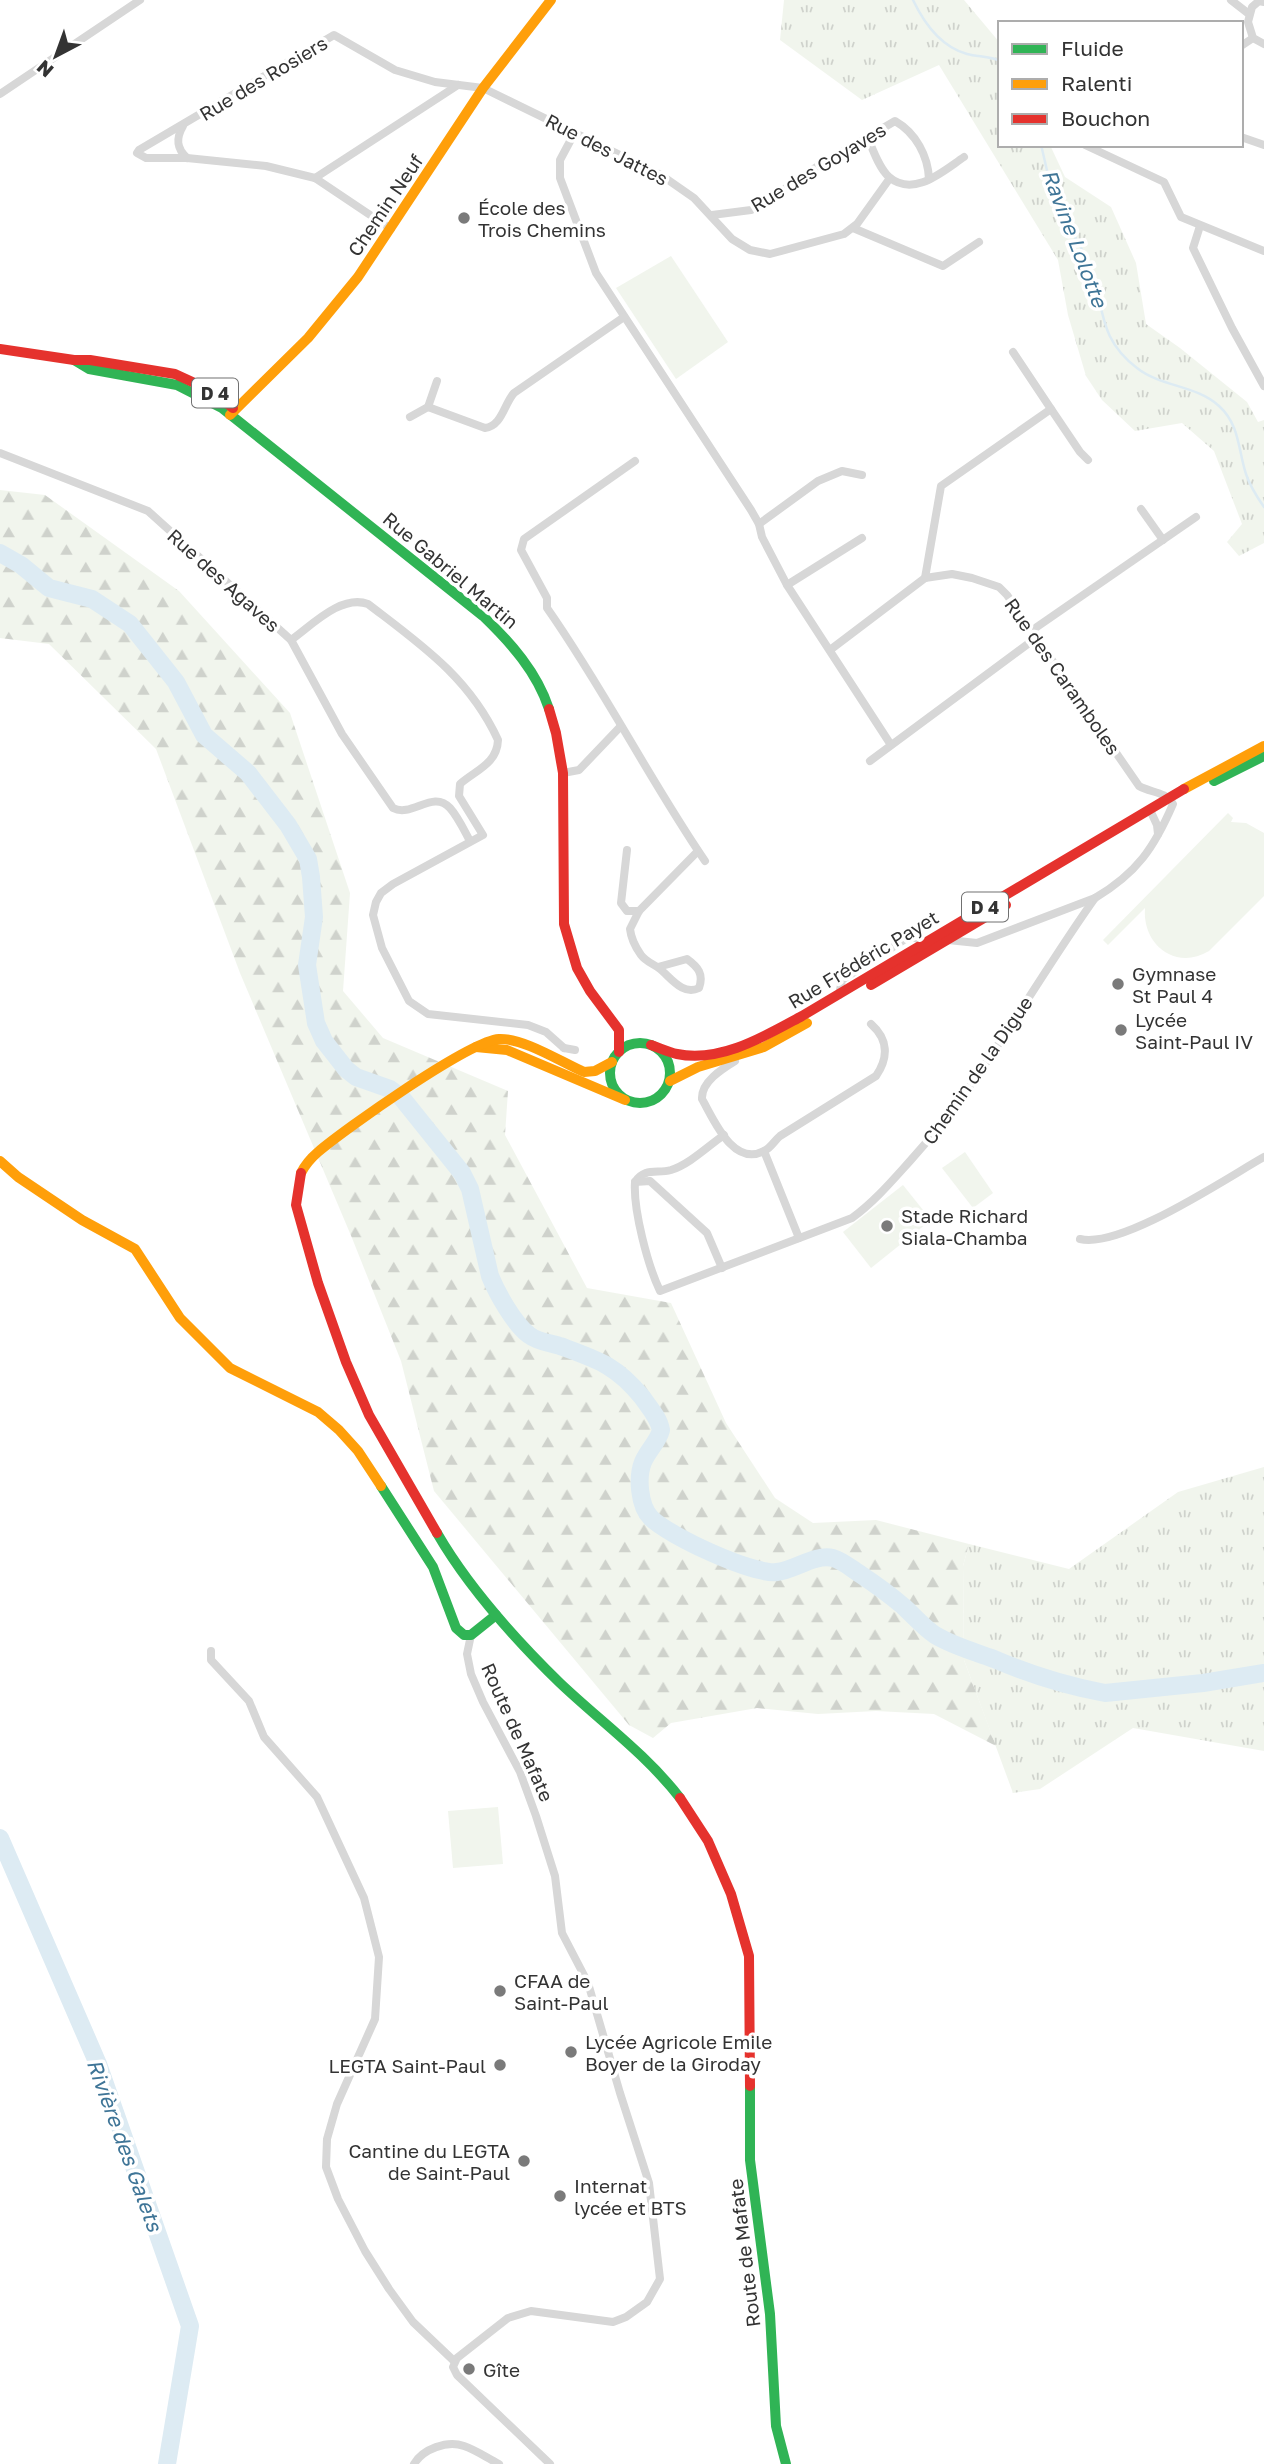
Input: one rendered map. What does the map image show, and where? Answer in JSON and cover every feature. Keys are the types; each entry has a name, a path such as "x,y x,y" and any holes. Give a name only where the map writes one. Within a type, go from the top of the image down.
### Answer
{"main road":[{"name":"Chemin Neuf","path":"233,413 309,338 358,277 484,88 551,0"},
{"name":"Rue Gabriel Martin","path":"0,349 74,360 89,369 177,385 233,413 301,473 326,489 483,616 510,642 545,697 556,733 563,773 564,924 569,946 590,991 619,1030 619,1052"},
{"name":"Rue Frédéric Payet","path":"670,1081 690,1068 749,1053 790,1033 1246,753 1264,746"},
{"name":"Rue Frédéric Payet","path":"1171,801 1264,756"},
{"name":"Rue Frédéric Payet","path":"647,1044 683,1055 736,1048 769,1034 839,995 925,942 943,937"},
{"name":"Rue Gabriel Martin","path":"606,1010 647,1044"},
{"name":"Route de Mafate","path":"612,1062 590,1072 517,1043 501,1039 489,1040 460,1056 327,1145 305,1165 300,1175 296,1205 318,1283 346,1362 369,1415 442,1542 496,1615 559,1682 662,1775 682,1800 708,1841 731,1894 749,1956 750,2160 770,2314 776,2426 786,2464"},
{"path":"474,1048 482,1046 507,1050 575,1080 625,1100 636,1103 657,1099 670,1081 671,1070 660,1050 647,1044 628,1046 619,1052 612,1062 609,1072 612,1083 625,1100"},
{"path":"0,1161 18,1177 82,1220 135,1249 180,1318 230,1368 317,1412 340,1430 358,1451 433,1567 456,1628 464,1635 471,1635 496,1615"}],"street":[{"path":"0,94 140,0"},
{"path":"1231,0 1249,14"},
{"path":"1264,2 1255,3 1249,14 1249,31 1253,38 1264,44"},
{"name":"Rue des Rosiers","path":"391,229 315,178 266,166 187,158 146,158 137,153 334,35 395,70 435,82 484,88"},
{"path":"1243,45 1253,38"},
{"path":"315,178 458,85"},
{"name":"Rue des Jattes","path":"484,88 669,179 712,215 740,246 770,254 844,234 853,228"},
{"name":"Rue des Goyaves","path":"712,215 751,211 761,206 810,171 895,121 908,128 929,165 929,179"},
{"name":"Rue des Rosiers","path":"183,125 178,136 178,145 187,158"},
{"path":"575,132 560,160 560,178 596,274 759,524 762,537 788,585 891,745"},
{"path":"868,138 882,169 890,178 906,184 919,184 964,157"},
{"path":"1243,138 1264,145"},
{"path":"1089,147 1164,182 1181,217 1264,251"},
{"path":"890,178 853,228 943,266 979,242"},
{"path":"1200,226 1193,248 1264,386"},
{"path":"428,407 485,428 492,427 514,393 624,317"},
{"path":"1013,352 1088,460"},
{"path":"410,417 428,407 437,380"},
{"path":"830,650 925,578 941,486 1051,409"},
{"name":"Rue des Agaves","path":"0,453 148,511 291,640 342,734 393,808 406,811 434,801 442,801 450,808 470,841"},
{"path":"635,461 524,539 521,550 547,598 547,608 705,861"},
{"path":"759,524 818,481 842,471 862,475"},
{"path":"1141,509 1163,540"},
{"path":"870,761 1034,635 1196,517"},
{"path":"788,585 862,538"},
{"name":"Rue des Caramboles","path":"925,578 952,575 999,587 1139,786 1171,801"},
{"path":"291,640 339,606 358,600 368,604 453,673 473,699 498,740 495,755 489,763 460,784 459,796 483,835 406,876 381,893 373,915 382,948 409,1001 428,1014 528,1025 546,1032 564,1048 575,1050"},
{"path":"563,773 579,770 620,727"},
{"name":"Chemin de la Digue","path":"943,937 977,943 1095,898 1129,874 1158,837 1171,801"},
{"path":"1152,813 1158,837"},
{"path":"627,850 621,903 627,911 639,911"},
{"path":"658,967 687,959 699,971 699,988 687,990 678,985 641,956 631,935 632,922 639,911 698,851"},
{"name":"Chemin de la Digue","path":"635,1182 639,1220 654,1280 660,1291 852,1218 870,1205 931,1138 966,1091 1095,898"},
{"path":"749,1053 714,1076 702,1093 702,1099 724,1135 740,1153 756,1155 780,1136 876,1076 883,1063 886,1048 881,1033 871,1024"},
{"path":"564,1048 563,1063 575,1080"},
{"path":"635,1182 643,1173 668,1171 679,1167 724,1135"},
{"path":"764,1151 799,1238"},
{"path":"1080,1239 1089,1241 1140,1227 1264,1157"},
{"path":"649,1171 650,1181 707,1233 722,1268"},
{"path":"635,1182 650,1181"},
{"name":"Route de Mafate","path":"454,2361 465,2350 515,2315 531,2311 612,2322 626,2317 647,2302 660,2279 649,2183 588,1983 562,1933 555,1876 536,1816 520,1772 471,1674 467,1654 471,1635"},
{"path":"211,1651 211,1660 249,1701 264,1737 317,1797 364,1898 379,1957 374,2018 370,2033 337,2104 327,2139 326,2167 338,2199 365,2251 413,2322 454,2361 453,2367 457,2375 550,2464"},
{"path":"414,2464 432,2449 462,2445 499,2464"}],"green space":[{"path":"784,0 964,0 998,41 998,147 1051,147 1065,177 1111,207 1136,263 1146,324 1247,402 1258,422 1264,420 1264,543 1239,556 1227,542 1242,524 1214,451 1182,423 1135,431 1102,400 1086,376 1068,315 1058,260 939,65 862,100 780,40"},
{"path":"671,256 728,342 676,379 616,288"},
{"path":"0,490 45,495 179,591 290,713 350,893 343,991 383,1038 508,1091 505,1135 587,1288 671,1303 726,1423 775,1498 813,1523 876,1520 969,1544 963,1566 964,1660 996,1746 934,1714 876,1711 818,1714 757,1708 671,1723 653,1738 629,1725 434,1491 401,1361 240,973 156,749 49,644 0,638"},
{"path":"1228,813 1233,818 1231,822 1246,823 1264,833 1264,896 1209,951 1197,956 1173,956 1155,943 1149,933 1145,908 1108,945 1103,940"},
{"path":"965,1152 993,1193 973,1208 942,1168"},
{"name":"Stade Richard Siala-Chamba","path":"903,1185 931,1220 871,1268 843,1232"},
{"path":"1264,1467 1264,1751 1133,1728 1040,1789 1013,1793 964,1660 963,1566 969,1544 1069,1569 1178,1492"},
{"path":"498,1807 503,1864 453,1868 448,1811"}],"waterway":[{"name":"Ravine Lolotte","path":"913,0 928,25 949,46 967,54 998,60"},
{"name":"Ravine Lolotte","path":"1041,147 1056,202 1091,269 1105,323 1115,346 1124,357 1146,374 1200,394 1226,413 1235,430 1248,478 1264,507"},
{"path":"0,553 21,565 49,588 92,599 130,624 176,682 204,735 248,773 288,825 308,859 314,917 307,965 316,1023 324,1041 346,1069 356,1077 390,1089 401,1097 462,1173 470,1189 490,1276 518,1324 536,1339 585,1355 615,1370 633,1386 653,1413 661,1430 643,1462 640,1483 644,1506 651,1518 712,1553 765,1571 784,1571 819,1558 837,1559 888,1594 926,1629 942,1639 1021,1670 1077,1687 1105,1693 1203,1683 1264,1673"},
{"name":"Rivière des Galets","path":"0,1838 98,2064 190,2326 167,2464"}],"traffic: fast":[{"path":"74,360 89,369 177,385 222,408 483,616 522,659 538,683 549,709"},
{"path":"1214,781 1264,756"},
{"path":"634,1043 646,1043 665,1056 670,1073 668,1085 657,1098 646,1103 634,1103 615,1090 610,1079 610,1067 623,1048 634,1043"},
{"path":"381,1486 433,1567 456,1628 464,1635 471,1635 496,1615"},
{"path":"437,1533 477,1592 526,1649 638,1752 680,1798"},
{"path":"750,2086 750,2160 770,2314 776,2426 786,2464"}],"traffic: slow":[{"path":"230,415 308,338 358,277 483,88 551,0"},
{"path":"1184,789 1264,746"},
{"path":"670,1081 698,1067 764,1047 807,1023"},
{"path":"301,1173 315,1154 353,1125 407,1088 484,1043 499,1039 520,1042 584,1072 595,1071 612,1062"},
{"path":"476,1047 507,1050 625,1100"},
{"path":"0,1161 18,1177 82,1220 135,1249 180,1318 230,1368 318,1412 358,1451 381,1486"}],"traffic: jam":[{"path":"0,349 175,374 212,391 233,408"},
{"path":"549,709 563,773 564,924 577,968 590,991 619,1030 619,1052"},
{"path":"651,1045 693,1056 726,1051 758,1039 802,1016 1184,789"},
{"path":"871,985 1006,905"},
{"path":"301,1173 296,1205 318,1283 346,1362 369,1415 437,1533"},
{"path":"680,1798 708,1841 731,1894 749,1956 750,2086"}],"place":[{"name":"École des Trois Chemins","path":"464,218"},
{"name":"Gymnase St Paul 4","path":"1118,984"},
{"name":"Lycée Saint-Paul IV","path":"1121,1030"},
{"name":"Stade Richard Siala-Chamba","path":"887,1226"},
{"name":"CFAA de Saint-Paul","path":"500,1991"},
{"name":"Lycée Agricole Emile Boyer de la Giroday","path":"571,2052"},
{"name":"LEGTA Saint-Paul","path":"500,2065"},
{"name":"Cantine du LEGTA de Saint-Paul","path":"524,2161"},
{"name":"Internat lycée et BTS","path":"560,2196"},
{"name":"Gîte","path":"469,2369"}]}
